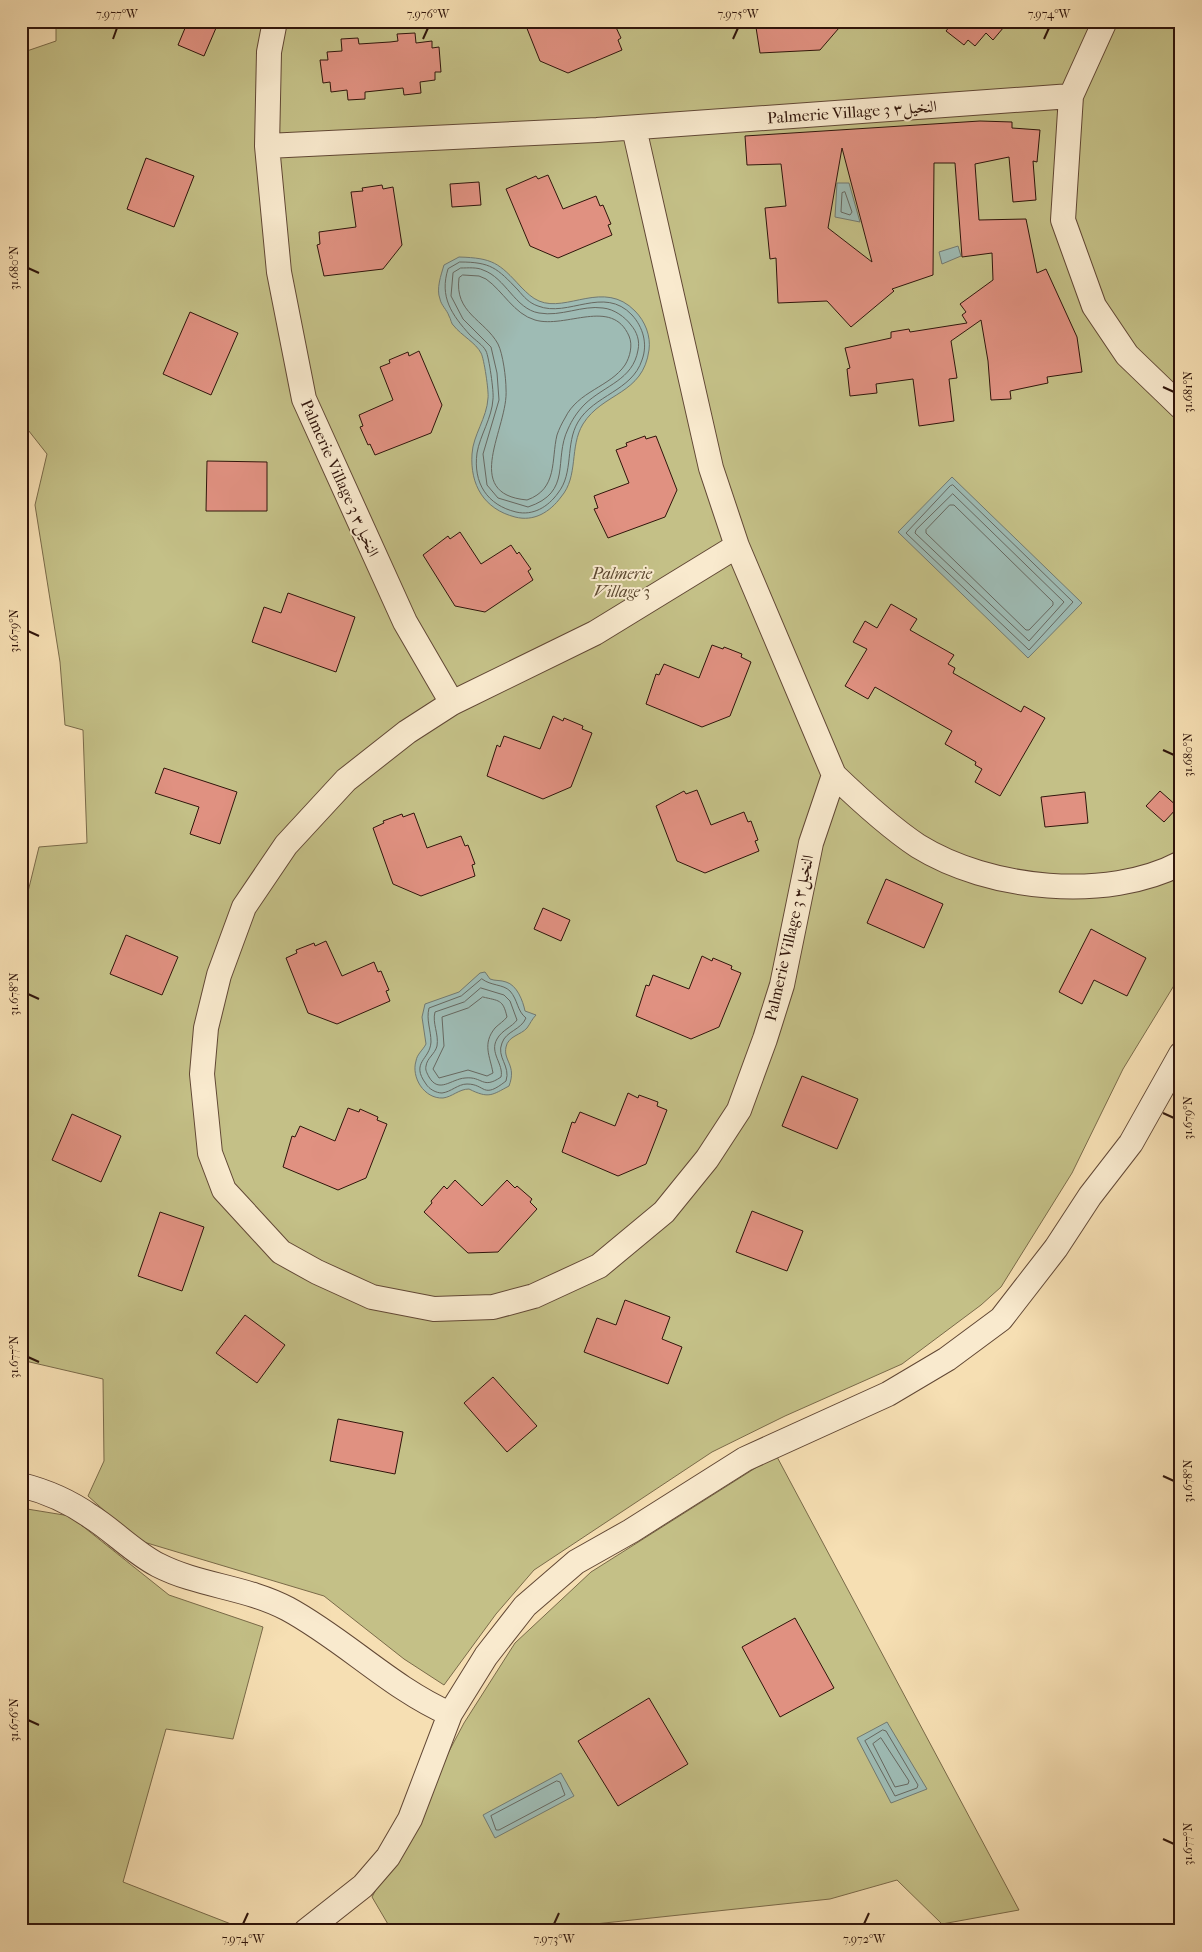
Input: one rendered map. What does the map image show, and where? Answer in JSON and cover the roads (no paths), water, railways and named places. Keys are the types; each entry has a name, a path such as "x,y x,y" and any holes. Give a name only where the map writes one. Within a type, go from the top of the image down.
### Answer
{"street":[{"name":"Palmerie Village 3 النخيل٣","path":"275,21 269,52 267,146 279,272 304,399 404,622 452,703"},
{"path":"1106,21 1071,96 1063,220 1094,306 1127,355 1181,407"},
{"name":"Palmerie Village 3 النخيل٣","path":"267,146 634,128 1071,96"},
{"path":"634,128 711,468 737,546 834,775 864,803 919,846 976,872 1040,886 1106,886 1160,874 1181,863"},
{"name":"Palmerie Village 3 النخيل٣","path":"737,546 595,633 452,703 407,732 346,780 286,846 244,907 219,975 206,1028 202,1074 210,1153 224,1190 281,1252 317,1272 372,1296 434,1309 493,1307 534,1296 599,1266 664,1212 707,1159 739,1109 766,1039 782,986 811,842 834,775"},
{"path":"306,1931 363,1886 388,1857 410,1818 450,1714 486,1656 525,1606 576,1562 631,1531 745,1459 888,1394 947,1359 1001,1319 1132,1143 1181,1054"},
{"path":"21,1485 59,1499 90,1516 123,1542 159,1565 194,1578 265,1598 288,1609 317,1626 425,1703 450,1714"}],"water":[{"path":"837,183 849,183 860,222 835,217"},
{"path":"958,246 961,256 942,264 939,252"},
{"path":"459,257 480,259 494,263 507,272 530,295 539,301 550,304 598,297 611,298 623,302 639,315 648,334 649,350 645,365 639,376 631,385 591,413 583,424 576,442 572,471 567,489 552,507 535,517 515,517 495,508 481,494 474,476 472,465 473,447 485,413 488,398 485,368 479,349 452,324 439,295 439,282 444,265"},
{"path":"952,477 1082,603 1028,658 898,532"},
{"path":"485,972 490,979 504,981 513,986 521,998 525,1011 536,1015 527,1028 507,1043 506,1056 511,1068 509,1086 490,1095 481,1094 469,1089 443,1098 430,1095 421,1086 415,1074 418,1056 426,1044 422,1017 425,1004 459,992 480,973"},
{"path":"887,1722 927,1789 891,1803 857,1738"},
{"path":"561,1773 574,1796 495,1838 483,1815"}],"park label":[{"name":"Palmerie Village 3","path":"622,582"}]}
